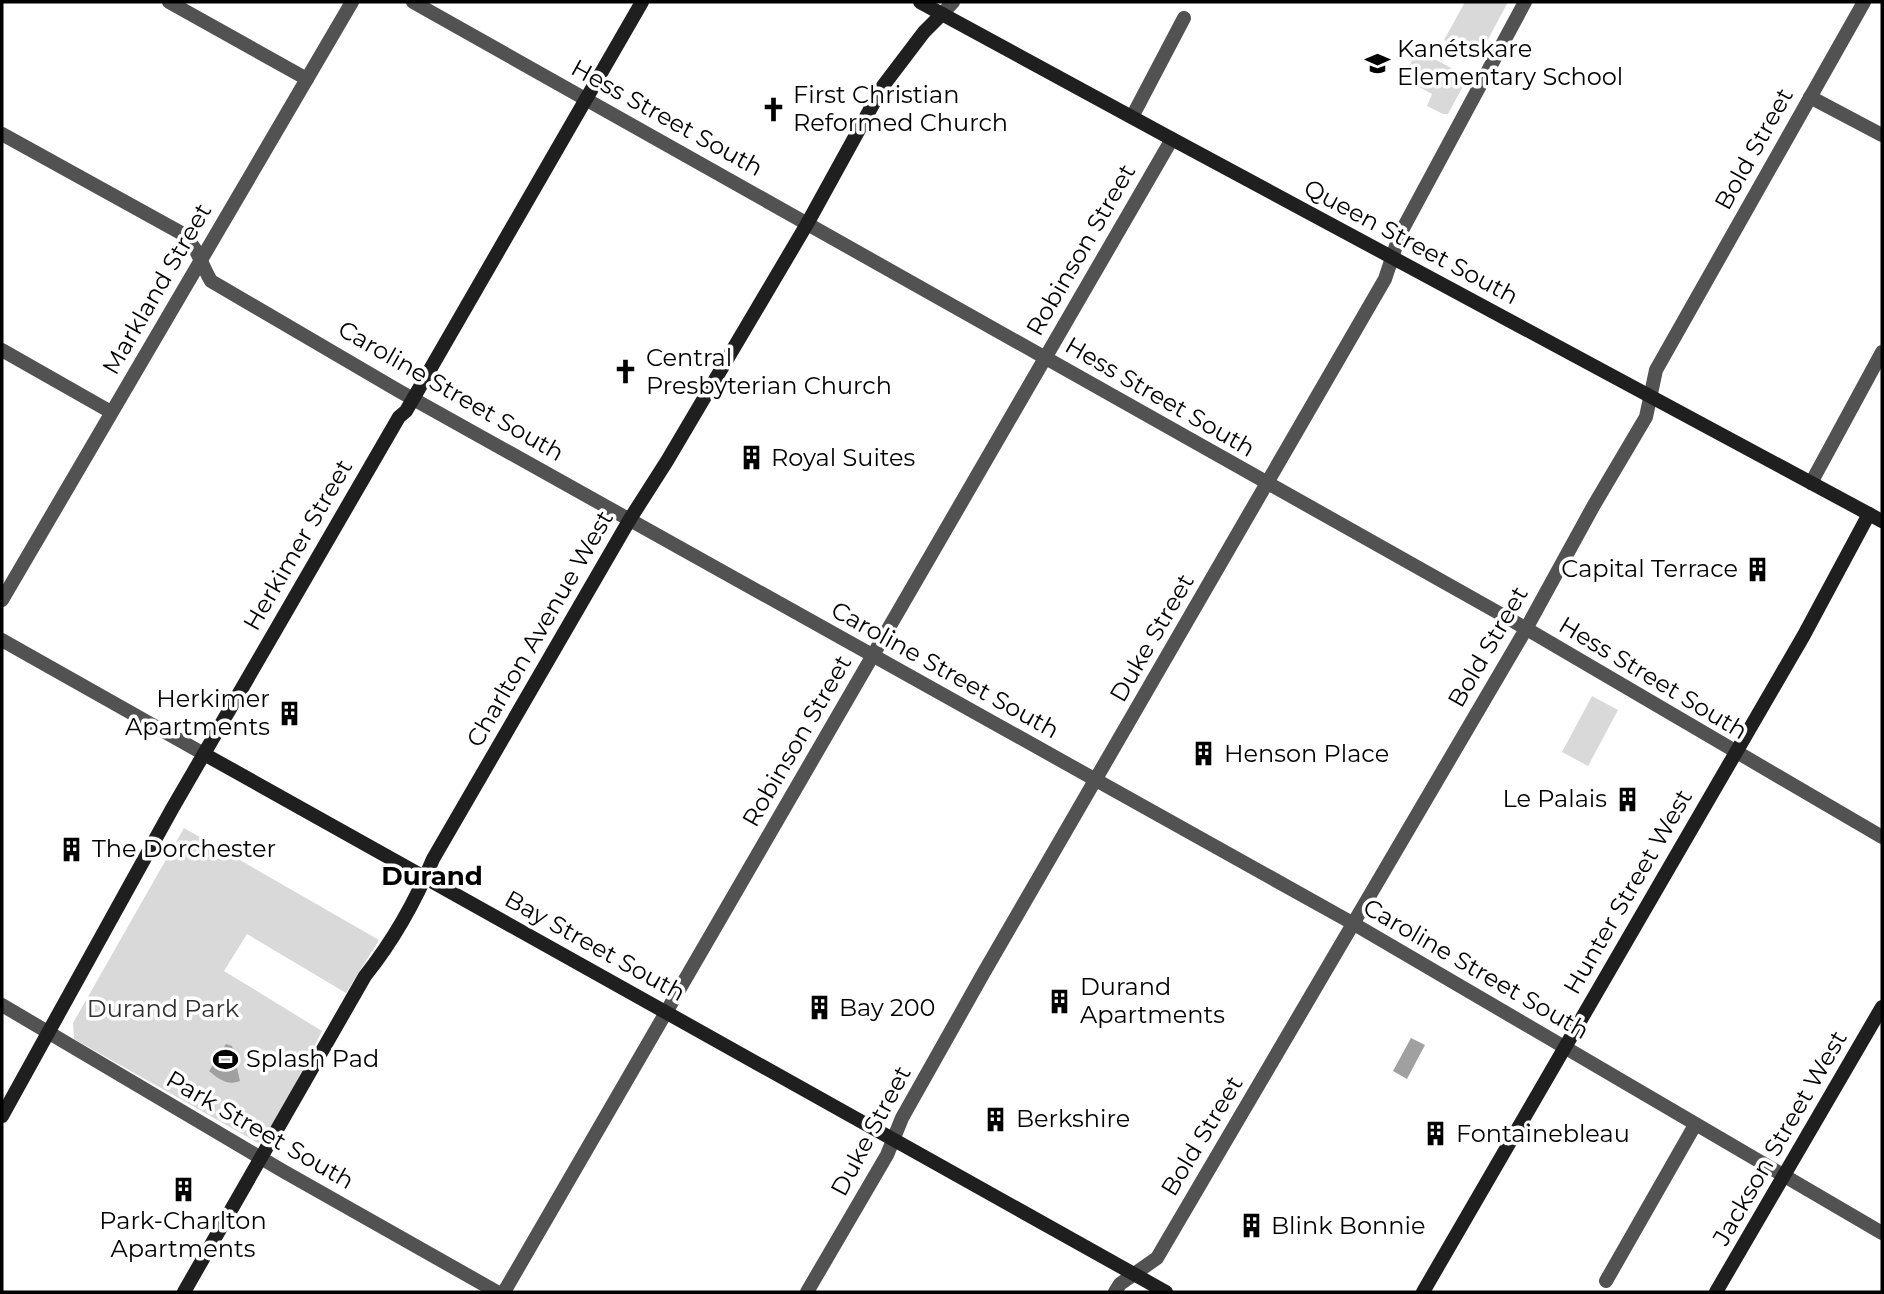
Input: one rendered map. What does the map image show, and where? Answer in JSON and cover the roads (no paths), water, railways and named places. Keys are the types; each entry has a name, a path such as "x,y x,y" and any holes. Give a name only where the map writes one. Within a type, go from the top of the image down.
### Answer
{"street":[{"path":"169,2 307,79"},
{"name":"Markland Street","path":"2,600 352,2"},
{"name":"Hess Street South","path":"413,2 1526,629 1882,837"},
{"name":"Herkimer Street","path":"2,1116 47,1031 204,754 642,2"},
{"name":"Queen Street South","path":"920,2 1882,521"},
{"name":"Charlton Avenue West","path":"184,1292 365,976 382,955 426,878 433,859 629,519 667,461 807,224 883,86 924,33 953,2"},
{"name":"Duke Street","path":"807,1292 887,1155 902,1118 983,974 1385,279 1405,224 1525,2"},
{"name":"Bold Street","path":"1115,1292 1120,1284 1157,1258 1526,629 1646,417 1656,370 1864,2"},
{"path":"1132,117 1184,18"},
{"path":"1810,97 1882,135"},
{"name":"Caroline Street South","path":"2,134 183,234 201,258 211,281 413,399 1353,924 1882,1233"},
{"name":"Robinson Street","path":"504,1292 1172,139"},
{"path":"2,351 111,412"},
{"path":"1811,483 1882,352"},
{"name":"Hunter Street West","path":"1423,1292 1564,1046 1641,920 1804,635 1869,513"},
{"name":"Bay Street South","path":"2,640 1166,1292"},
{"name":"Park Street South","path":"2,1005 497,1292"},
{"name":"Jackson Street West","path":"1717,1292 1882,1007"},
{"path":"1606,1281 1695,1125"}],"place":[{"name":"Kanétskare Elementary School","path":"1377,63"},
{"name":"First Christian Reformed Church","path":"773,109"},
{"name":"Central Presbyterian Church","path":"626,372"},
{"name":"Royal Suites","path":"751,458"},
{"name":"Capital Terrace","path":"1758,569"},
{"name":"Herkimer Apartments","path":"290,713"},
{"name":"Henson Place","path":"1204,754"},
{"name":"Le Palais","path":"1627,799"},
{"name":"The Dorchester","path":"72,849"},
{"name":"Durand Apartments","path":"1060,1001"},
{"name":"Bay 200","path":"819,1008"},
{"name":"Splash Pad","path":"226,1059"},
{"name":"Berkshire","path":"996,1119"},
{"name":"Fontainebleau","path":"1436,1134"},
{"name":"Park-Charlton Apartments","path":"183,1190"},
{"name":"Blink Bonnie","path":"1251,1226"}],"district":[{"name":"Durand","path":"432,876"}],"park label":[{"name":"Durand Park","path":"163,1009"}]}
